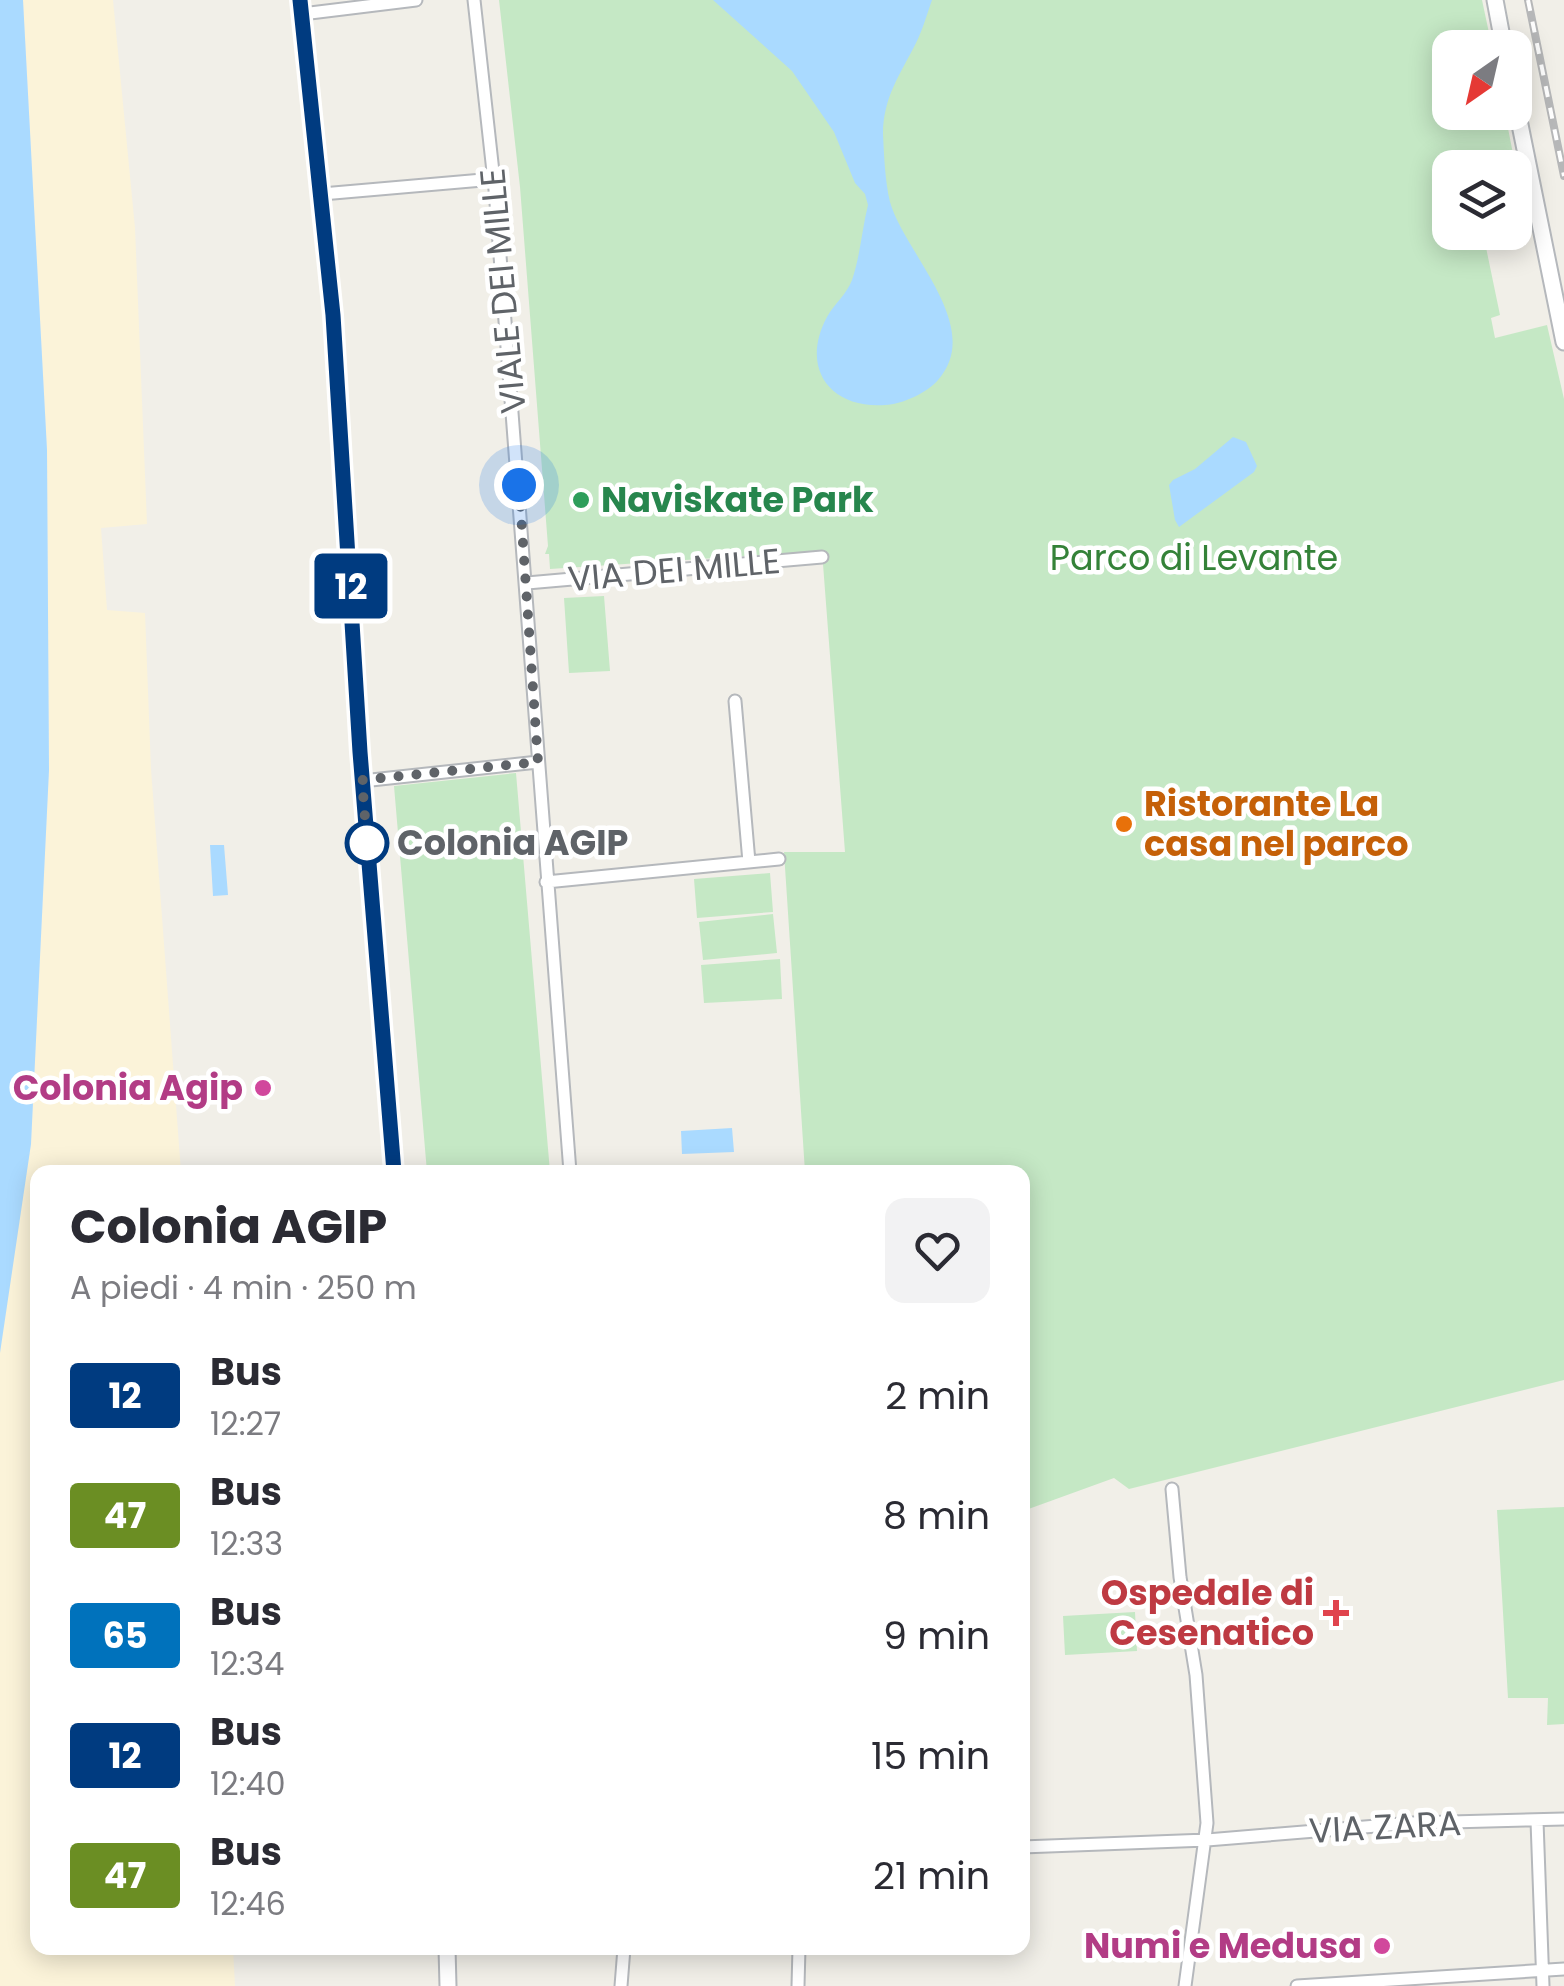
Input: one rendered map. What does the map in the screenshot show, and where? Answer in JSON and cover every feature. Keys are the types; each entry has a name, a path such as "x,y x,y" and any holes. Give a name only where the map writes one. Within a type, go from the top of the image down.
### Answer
{"street":[{"path":"393,1165 362,780 343,445 322,194 301,7 416,0"},
{"name":"VIALE DEI MILLE","path":"474,0 494,179 569,1165"},
{"path":"1495,0 1501,30"},
{"path":"1521,130 1564,342"},
{"path":"322,194 494,179"},
{"name":"VIA DEI MILLE","path":"527,582 822,557"},
{"path":"735,701 749,862"},
{"path":"362,780 538,762"},
{"path":"546,882 780,859"},
{"path":"1172,1489 1180,1577 1196,1675 1207,1840 1185,1986"},
{"name":"VIA ZARA","path":"1030,1848 1207,1840 1413,1822 1564,1819"},
{"path":"1537,1821 1543,1986"},
{"path":"447,1955 448,1986"},
{"path":"621,1986 623,1955"},
{"path":"798,1986 799,1955"},
{"path":"1297,1986 1564,1969"}],"green space":[{"name":"Parco di Levante","path":"499,0 1482,0 1488,30 1432,30 1432,130 1508,130 1512,150 1432,150 1432,250 1487,250 1500,315 1491,318 1495,338 1547,325 1564,399 1564,1380 1129,1489 1114,1478 1030,1508 1030,1165 805,1165 784,852 845,852 822,551 550,569 549,554 545,554 548,546 520,187"},
{"path":"604,596 610,671 569,673 564,598"},
{"path":"516,773 549,1165 426,1165 394,786"},
{"path":"770,873 773,912 697,918 694,879"},
{"path":"773,914 777,953 703,960 699,922"},
{"path":"780,959 782,999 704,1003 701,965"},
{"path":"1564,1507 1564,1724 1547,1725 1548,1698 1508,1698 1497,1510"},
{"path":"1135,1612 1137,1651 1065,1655 1063,1616"}],"sand":[{"path":"23,0 113,0 135,228 147,524 101,528 107,610 145,613 151,769 180,1165 30,1165 30,1955 233,1955 235,1986 0,1986 0,1335 31,1144 49,770 47,450"}],"water":[{"path":"0,0 23,0 47,450 49,770 31,1144 0,1353"},
{"path":"713,0 932,0 889,97 883,134 890,202 937,291 952,337 950,359 938,380 914,397 885,405 865,404 835,392 825,381 819,368 819,335 852,280 868,205 865,194 855,183 834,132 792,71"},
{"path":"1233,437 1246,442 1257,466 1254,472 1179,527 1169,485"},
{"path":"210,845 224,845 228,895 213,896"},
{"path":"732,1128 734,1152 682,1154 681,1131"}],"railway":[{"path":"1528,0 1564,176"}],"bus line":[{"name":"12","path":"300,0 333,315 360,752 393,1165"}],"place":[{"name":"Naviskate Park","path":"581,500"},
{"name":"Ristorante La casa nel parco","path":"1124,824"},
{"name":"Colonia AGIP","path":"367,843"},
{"name":"Colonia Agip","path":"263,1088"},
{"name":"Ospedale di Cesenatico","path":"1336,1613"},
{"name":"Numi e Medusa","path":"1382,1946"}],"route":[{"path":"367,843 368,856 362,780 538,762 519,485"}]}
